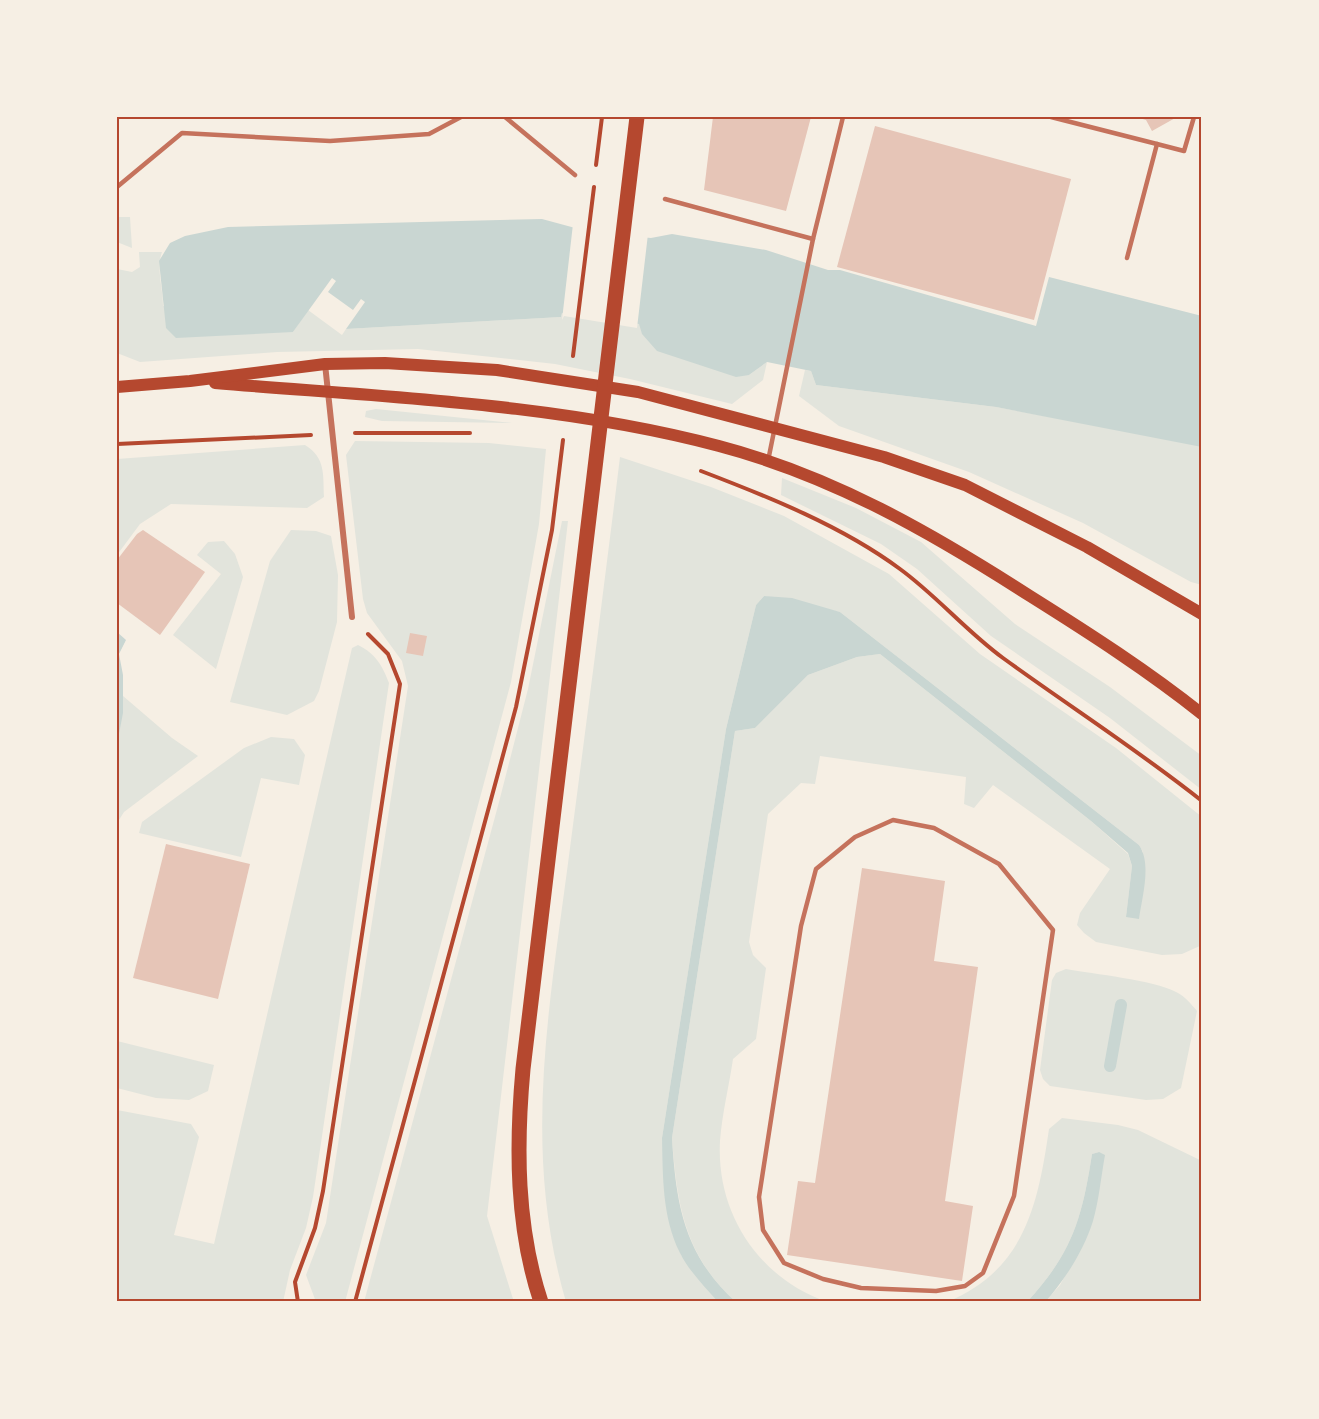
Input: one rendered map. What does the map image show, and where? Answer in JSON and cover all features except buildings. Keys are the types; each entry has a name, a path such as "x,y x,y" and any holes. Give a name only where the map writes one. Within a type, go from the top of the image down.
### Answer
{"main road":[{"path":"541,1302 523,1224 519,1164 520,1106 637,117"},
{"path":"117,387 190,381 325,364 423,364 554,377 638,392 884,457 965,485 1068,537 1166,591 1202,614"},
{"path":"190,381 470,405 593,421 678,436 768,461 849,492 916,525 1100,640 1202,714"}],"street":[{"path":"325,364 352,617"},
{"path":"1202,1084 1202,1100"}],"lane":[{"path":"117,187 182,133 330,141 429,134 461,117"},
{"path":"505,117 575,175"},
{"path":"768,461 813,239 843,117"},
{"path":"1051,117 1184,151 1194,117"},
{"path":"1127,258 1157,144"},
{"path":"665,199 813,239"},
{"path":"893,820 934,828 999,864 1053,930 1030,1102 1014,1196 983,1273 965,1286 936,1291 861,1288 823,1279 784,1263 763,1230 759,1197 801,926 816,869 855,837 893,820"}],"path":[{"path":"572,361 602,117"},
{"path":"355,1302 508,738 542,584 564,431"},
{"path":"117,444 331,434 481,433"},
{"path":"555,439 566,440"},
{"path":"691,468 794,510 886,559 926,590 985,645 1119,738 1202,801"},
{"path":"298,1302 295,1282 315,1228 323,1191 400,684 388,654 352,617"}],"shaded area":[{"path":"117,217 130,217 132,248 117,242"},
{"path":"542,219 590,232 651,238 672,234 766,250 828,270 840,270 1036,326 1049,277 1202,316 1202,447 996,407 816,385 811,371 767,362 749,375 736,377 657,351 642,334 639,324 562,313 561,317 346,329 365,302 361,299 353,310 328,292 336,281 332,278 293,332 176,338 166,328 159,261 170,243 185,236 228,227"},
{"path":"139,252 162,252 160,271 163,306 293,332 308,310 342,335 346,329 561,317 562,313 639,324 749,375 767,362 763,380 732,404 630,379 555,364 418,349 277,352 140,362 117,353 117,269 132,272 140,267"},
{"path":"805,370 811,371 816,385 996,407 1202,445 1202,585 1191,582 1083,523 969,472 839,426 799,396"},
{"path":"376,409 512,423 382,421 365,417 366,411"},
{"path":"355,441 489,443 546,449 539,524 511,682 345,1302 316,1302 306,1275 326,1223 408,686 402,661 367,613 363,599 346,455"},
{"path":"305,445 320,461 324,481 324,497 307,508 171,504 140,524 117,555 117,459"},
{"path":"620,457 711,487 784,516 889,574 980,654 1116,748 1202,817 1202,945 1182,954 1162,955 1096,942 1084,933 1077,925 1080,913 1110,869 993,785 974,808 964,804 966,777 820,756 815,784 801,783 768,814 749,942 753,955 766,968 756,1039 733,1059 721,1131 721,1168 725,1194 746,1240 762,1260 781,1277 827,1302 736,1302 705,1266 694,1247 686,1227 677,1185 672,1138 735,731 755,728 808,675 857,657 880,654 1091,821 1128,854 1132,866 1126,917 1143,852 1139,845 840,612 764,596 756,605 726,729 662,1138 681,1255 718,1302 566,1302 552,1244 545,1188 542,1132 544,1076 548,1020"},
{"path":"782,478 856,508 921,542 1015,624 1110,687 1202,756 1202,790 1110,718 991,636 917,569 881,544 781,495"},
{"path":"562,521 568,521 487,1216 514,1302 364,1302 528,689"},
{"path":"291,530 316,531 331,536 338,575 337,622 319,691 314,701 287,715 230,702 270,561"},
{"path":"224,541 235,554 243,577 216,669 173,635 221,574 197,555 208,542"},
{"path":"764,596 792,598 840,612 1139,845 1146,871 1139,919 1126,917 1132,866 1128,853 1091,821 880,654 857,657 808,675 755,728 735,731 672,1138 676,1185 686,1227 705,1266 718,1284 736,1302 718,1302 688,1266 674,1239 665,1197 662,1138 726,729 756,605"},
{"path":"117,632 126,640 119,654 123,675 123,713 117,744"},
{"path":"358,645 378,661 389,683 313,1197 306,1228 290,1270 283,1302 117,1302 117,1110 191,1124 199,1137 174,1235 214,1244 352,648"},
{"path":"123,696 172,738 198,756 124,812 117,823 117,744"},
{"path":"271,737 294,739 305,755 299,785 261,778 241,857 139,833 142,822 244,748"},
{"path":"1066,969 1153,984 1176,992 1188,1000 1197,1011 1181,1088 1163,1099 1146,1100 1050,1086 1043,1079 1040,1070 1052,980 1056,973"},
{"path":"117,1041 214,1065 208,1091 189,1100 156,1098 117,1088"},
{"path":"1062,1118 1118,1125 1138,1130 1202,1161 1202,1302 1045,1302 1060,1285 1077,1255 1099,1152 1092,1154 1079,1216 1065,1251 1027,1302 947,1302 973,1288 994,1272 1011,1253 1023,1232 1032,1208 1045,1157 1049,1129"},
{"path":"1099,1152 1105,1155 1100,1188 1093,1221 1085,1243 1067,1274 1045,1302 1027,1302 1065,1251 1079,1216 1092,1154"}],"pier":[{"path":"573,224 590,229 648,234 637,328 564,316 562,320"}],"waterway":[{"path":"1110,1066 1121,1005"}]}
